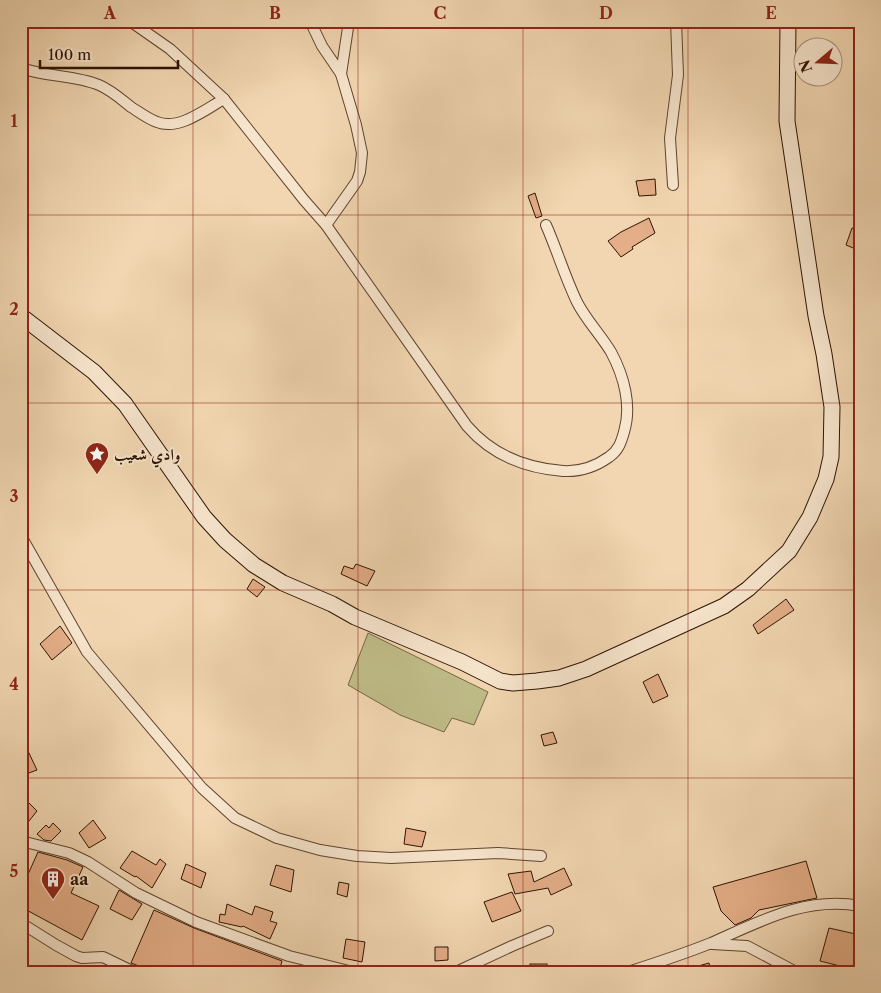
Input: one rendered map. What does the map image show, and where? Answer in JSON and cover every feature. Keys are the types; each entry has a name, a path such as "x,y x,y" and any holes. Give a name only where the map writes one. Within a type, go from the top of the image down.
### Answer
{"main road":[{"path":"21,316 94,372 125,404 204,517 225,540 254,565 283,583 332,604 355,617 462,662 500,681 513,683 536,681 565,676 586,669 724,606 748,589 789,551 810,517 826,479 831,457 832,407 816,316 787,121 788,21"}],"street":[{"path":"130,21 170,49 224,99 326,225 474,434 506,458 518,463 557,471 577,471 600,463 614,454 621,444 628,420 628,404 619,371 611,353 586,318 576,300 546,224"},
{"path":"310,21 322,46 341,74 360,142 362,163 357,181 326,225"},
{"path":"341,74 349,21"},
{"path":"673,185 670,138 678,74 676,21"},
{"path":"21,68 36,73 82,80 99,85 138,112 158,122 167,124 177,123 193,116 224,99"},
{"path":"21,536 87,652 202,788 235,818 276,838 320,850 357,856 391,858 498,853 541,856"},
{"path":"21,841 69,853 88,862 136,893 196,922 289,956 353,972"},
{"path":"628,972 709,944 788,910 843,903 860,906"},
{"path":"21,923 76,956 82,958 103,957 134,972"},
{"path":"456,972 548,931"},
{"path":"709,944 747,946 796,972"}],"shaded area":[{"path":"368,633 488,692 474,725 452,718 444,732 400,715 348,685"}],"building":[{"path":"655,179 656,195 639,196 636,181"},
{"path":"535,193 542,216 536,218 528,196"},
{"path":"649,218 655,233 632,247 633,249 621,257 608,241"},
{"path":"852,228 860,230 858,250 846,245"},
{"path":"356,564 375,571 367,586 341,574 344,566 353,569"},
{"path":"253,579 265,587 257,597 247,589"},
{"path":"786,599 794,610 758,634 753,625"},
{"path":"60,626 72,643 52,660 40,644"},
{"path":"658,674 668,696 653,703 643,682"},
{"path":"553,732 557,743 544,746 541,735"},
{"path":"28,751 37,770 26,774 21,765 21,757"},
{"path":"26,800 37,811 21,831 21,809"},
{"path":"93,820 106,838 89,848 79,833"},
{"path":"53,823 61,831 51,841 44,840 37,834 46,825 49,828"},
{"path":"406,828 426,832 422,847 404,844"},
{"path":"132,851 156,865 160,859 166,864 152,888 136,876 120,868"},
{"name":"aa","path":"38,852 67,860 83,867 71,893 99,906 82,940 21,907 21,890"},
{"path":"806,861 817,898 759,910 751,918 735,925 721,911 713,887"},
{"path":"186,864 206,873 201,888 181,879"},
{"path":"276,865 294,870 291,892 270,885"},
{"path":"564,868 572,885 551,895 548,888 515,894 508,874 531,871 534,882"},
{"path":"339,882 349,884 347,897 337,894"},
{"name":"aa","path":"119,890 142,904 132,920 110,909"},
{"path":"512,892 521,911 492,922 484,902"},
{"path":"227,904 252,915 255,906 273,912 270,921 277,923 270,939 243,926 219,922 220,914 225,915"},
{"path":"154,910 194,928 282,961 279,972 155,972 131,963"},
{"path":"829,928 860,935 860,943 852,969 820,961"},
{"path":"346,939 365,942 362,962 343,958"},
{"path":"435,947 448,947 448,960 435,961"},
{"path":"709,963 711,972 684,972 684,970"},
{"path":"530,964 547,964 547,972 530,972"}],"place":[{"name":"وادي شعيب","path":"97,475"},
{"name":"aa","path":"53,900"}]}
